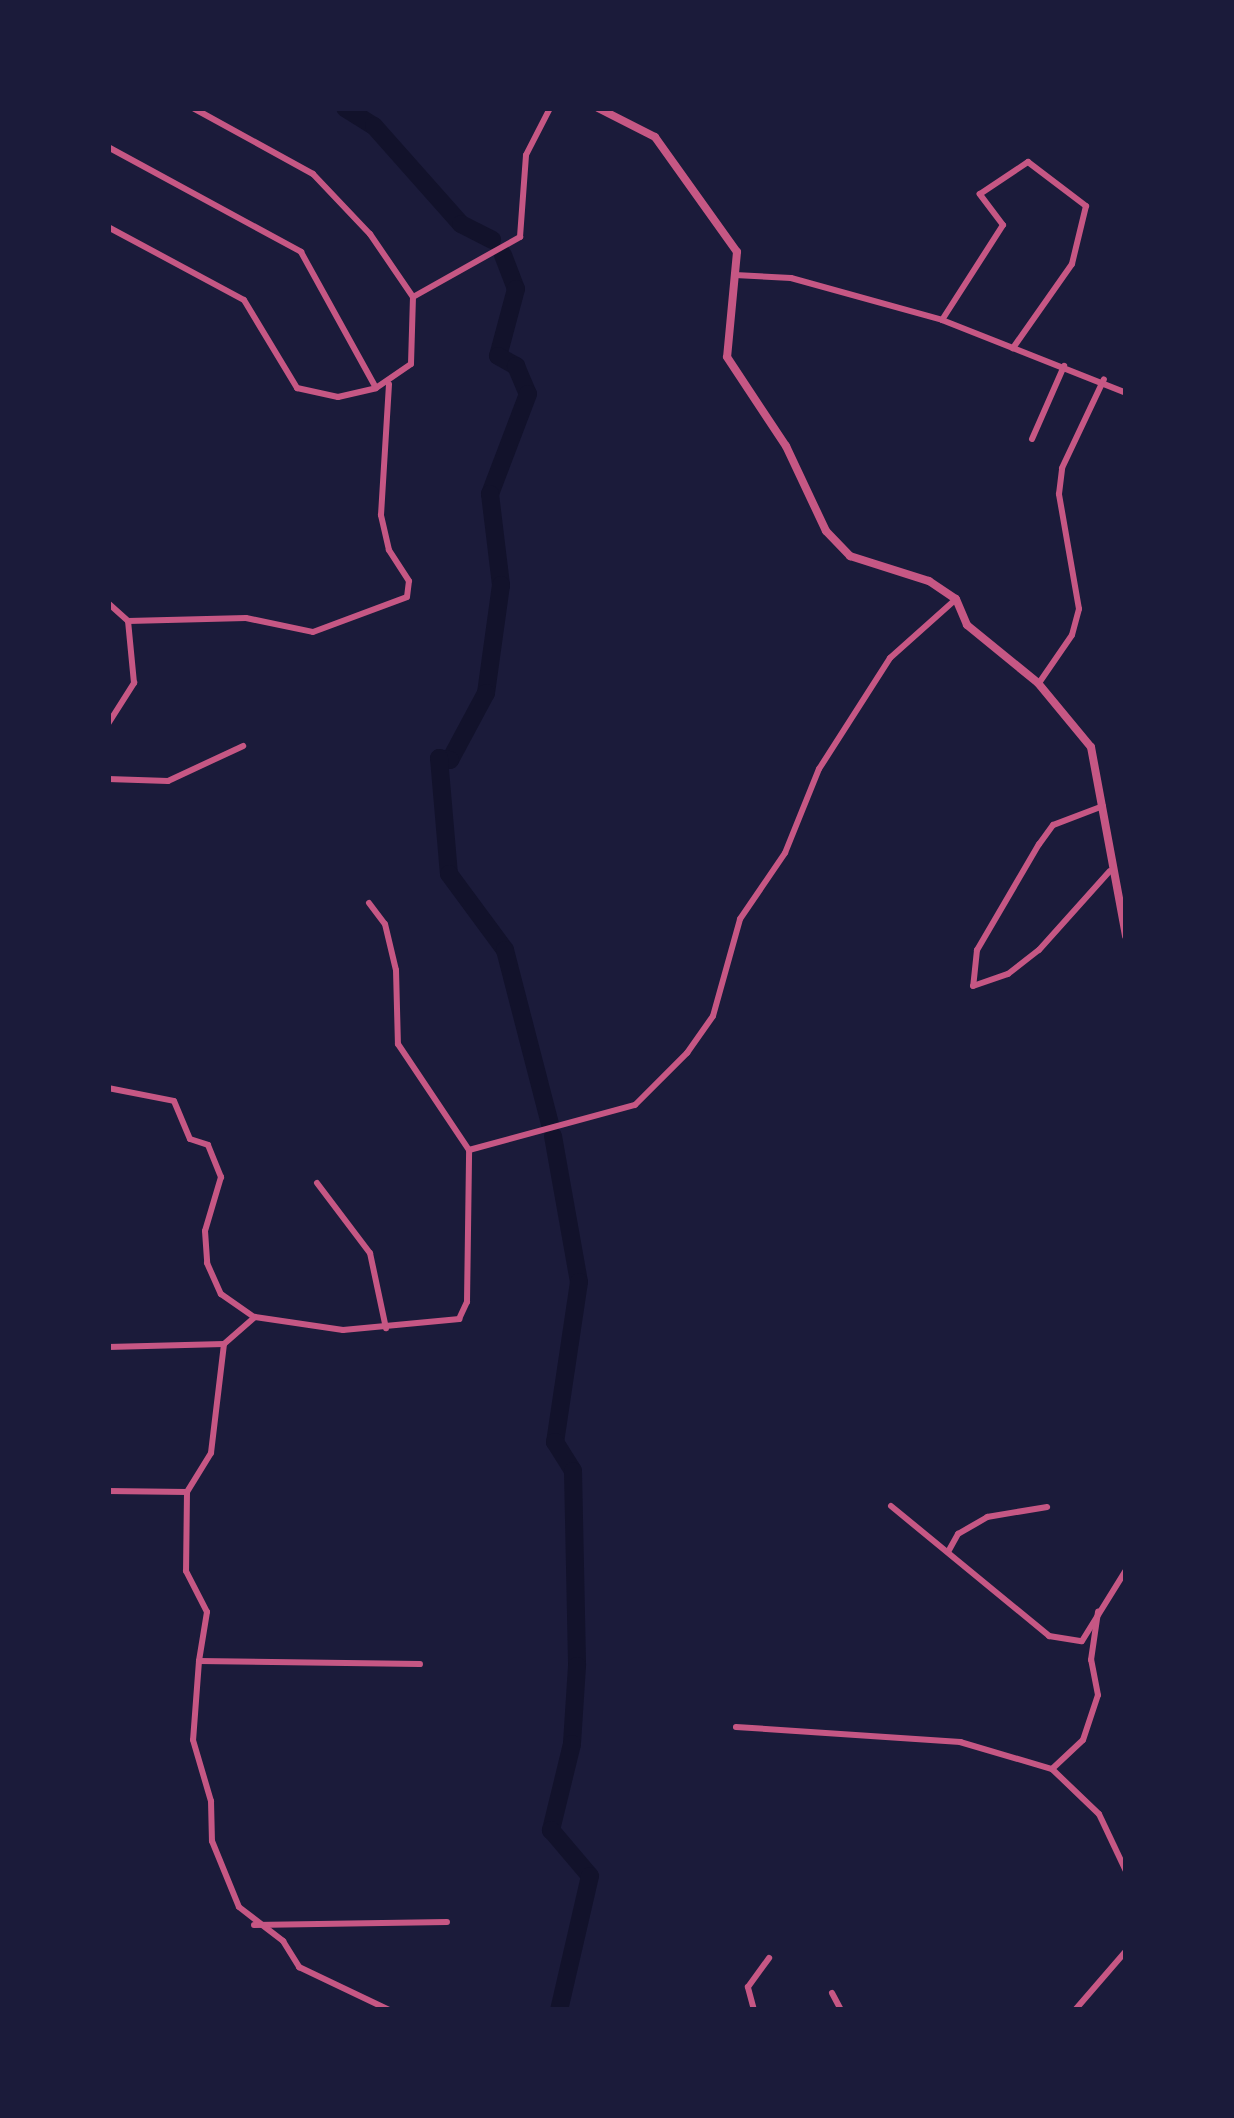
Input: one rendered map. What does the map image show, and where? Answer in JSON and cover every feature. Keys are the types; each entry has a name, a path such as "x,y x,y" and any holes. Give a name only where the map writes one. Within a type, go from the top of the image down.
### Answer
{"street":[{"path":"108,227 244,300 297,388 338,397 389,384 411,364 413,297 370,235 313,174 193,108"},
{"path":"413,297 520,237 526,155 550,108"},
{"path":"598,108 655,136 737,252 727,357 787,446 826,531 850,556 929,581 956,599 967,625 1038,683 1091,747 1110,871 1126,936"},
{"path":"108,147 301,253 376,388"},
{"path":"942,320 1003,225 980,194 1028,162 1087,206 1072,264 1013,348"},
{"path":"735,275 791,278 942,320 1104,379 1126,393"},
{"path":"1032,439 1064,366"},
{"path":"1038,683 1072,634 1079,609 1059,494 1062,468 1104,379"},
{"path":"128,621 246,618 314,632 406,597 409,581 389,550 381,515 389,384"},
{"path":"469,1150 635,1105 688,1053 713,1016 740,919 785,853 819,769 890,658 956,599"},
{"path":"108,603 128,621 134,682 108,724"},
{"path":"108,779 168,781 243,746"},
{"path":"1102,806 1053,826 1040,844 977,950 973,986 1008,974 1039,950 1110,871"},
{"path":"108,1088 174,1101 190,1139 208,1145 221,1177 205,1231 207,1263 221,1294 255,1317 294,1328 386,1330 459,1319 467,1302 469,1150 398,1044 396,970 385,924 369,904"},
{"path":"316,1184 370,1253 386,1330"},
{"path":"108,1347 224,1344 255,1317"},
{"path":"224,1344 211,1453 188,1492 186,1571 208,1627 199,1661 193,1740 211,1801 212,1841 239,1907 254,1925 283,1941 299,1967 389,2010"},
{"path":"108,1490 188,1492"},
{"path":"891,1506 1049,1636 1082,1641 1098,1608 1126,1570"},
{"path":"948,1552 958,1534 987,1517 1047,1507"},
{"path":"1052,1769 1083,1740 1098,1695 1091,1660 1098,1608"},
{"path":"199,1661 420,1664"},
{"path":"736,1726 941,1740 1052,1769 1100,1814 1126,1871"},
{"path":"254,1925 447,1922"},
{"path":"1075,2010 1126,1952"},
{"path":"754,2010 748,1987 769,1958"},
{"path":"832,1993 841,2010"}],"waterway":[{"path":"345,108 374,126 461,224 492,240"},
{"path":"503,255 516,289 498,356 516,366 528,394 490,494 501,585 486,693 450,760 439,758 449,874 505,950 550,1124"},
{"path":"553,1136 579,1282 555,1442 573,1471 577,1666 572,1744 551,1830 590,1876 559,2010"}]}
